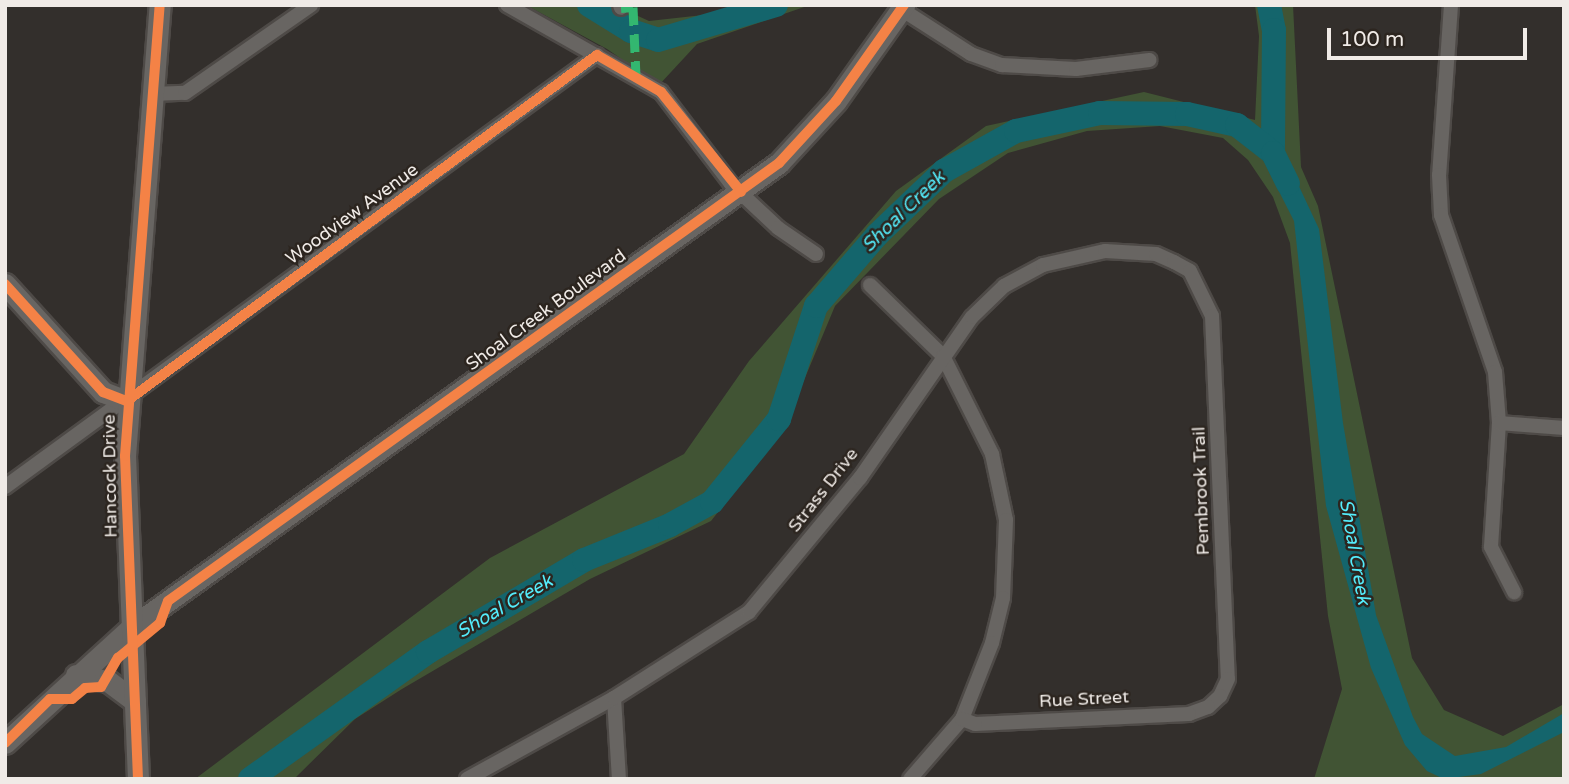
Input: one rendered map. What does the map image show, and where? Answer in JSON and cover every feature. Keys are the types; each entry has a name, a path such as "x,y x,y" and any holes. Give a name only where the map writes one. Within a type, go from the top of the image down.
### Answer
{"street":[{"name":"Hancock Drive","path":"138,779 125,456 127,401 160,5"},
{"path":"151,94 185,93 311,5"},
{"path":"507,5 661,92 741,192 778,228 816,254"},
{"path":"1451,5 1438,176 1441,215 1495,372 1499,423 1491,547 1514,592"},
{"path":"902,7 971,54 1002,65 1076,69 1149,60"},
{"name":"Shoal Creek Boulevard","path":"5,743 76,675 133,626 741,192 814,129 902,7"},
{"name":"Woodview Avenue","path":"5,487 127,401 597,55"},
{"name":"Strass Drive","path":"467,779 614,698 749,612 860,478 943,356 988,299 1043,265 1105,251 1156,254 1190,271"},
{"name":"Pembrook Trail","path":"1190,271 1212,316 1227,665 1224,688 1208,708"},
{"path":"5,284 93,381 113,398 127,401"},
{"path":"870,285 943,356 992,454 1006,520 1003,597 992,643 962,719 910,779"},
{"path":"93,381 114,378 130,363"},
{"path":"1499,423 1564,428"},
{"path":"76,675 108,681 135,701"},
{"path":"614,698 619,779"},
{"name":"Rue Street","path":"962,719 975,724 1189,714 1208,708"}],"green space":[{"path":"526,5 614,5 649,21 703,15 736,5 810,5 697,44 659,85 607,49"},
{"path":"1255,5 1293,5 1301,167 1318,206 1412,658 1444,710 1503,736 1564,704 1564,779 1314,779 1342,689 1328,616 1290,243 1273,197 1248,160 1223,138 1160,126 1087,131 1008,153 939,199 835,306 784,428 711,521 590,579 402,689 355,719 294,779 195,779 490,558 684,454 749,361 896,191 986,126 1144,92 1255,120 1259,36"}],"water":[{"path":"1282,150 1319,229 1343,423 1376,615 1413,717 1422,734 1455,756 1506,747 1564,713 1564,732 1481,774 1444,779 1427,771 1405,745 1371,668 1326,506 1294,221 1262,158"}],"waterway":[{"path":"589,5 631,31 658,40 776,5"},
{"path":"1269,5 1274,30 1273,153"},
{"name":"Shoal Creek","path":"250,779 428,652 584,560 670,525 712,502 779,419 816,306 877,235 944,171 1016,131 1100,113 1187,114 1237,125 1273,153 1288,184"}],"marked path":[{"path":"621,8 633,7 636,76"}],"cycle path":[{"path":"138,779 125,456 160,5"},
{"path":"5,743 50,699 72,699 85,688 101,687 118,658 160,623 168,601 779,163 836,101 904,5"},
{"path":"127,401 597,55 661,92 741,192"},
{"path":"5,284 103,392 127,401"}]}
